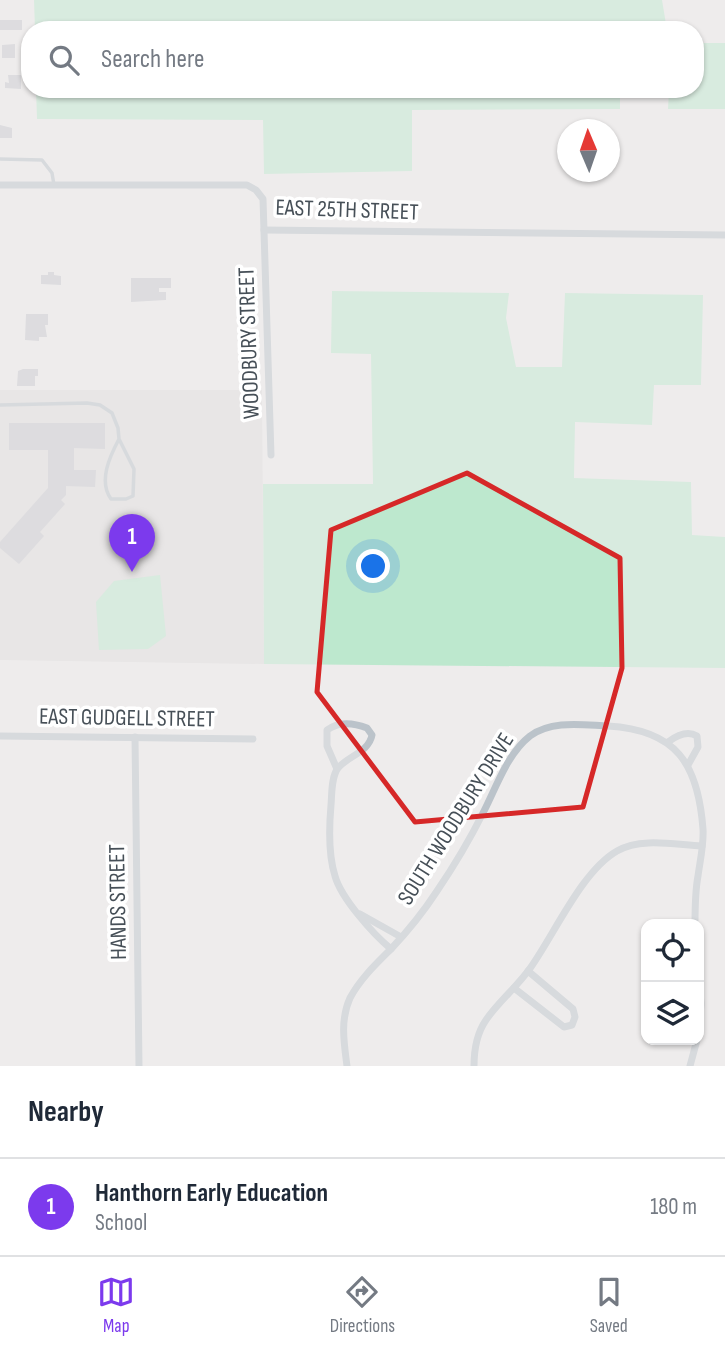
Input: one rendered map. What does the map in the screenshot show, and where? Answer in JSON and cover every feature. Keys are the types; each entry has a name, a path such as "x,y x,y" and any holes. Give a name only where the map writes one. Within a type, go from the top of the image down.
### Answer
{"street":[{"name":"EAST 25TH STREET","path":"0,185 247,185 257,190 263,199 264,230 725,235"},
{"name":"WOODBURY STREET","path":"264,230 271,455"},
{"path":"337,769 327,746 327,730 335,724 368,727 372,735 370,743 337,769 332,785 329,832 335,876 373,934 391,949"},
{"name":"SOUTH WOODBURY DRIVE","path":"347,1066 343,1023 350,998 371,968 391,949 436,893 482,816 518,748 531,736 549,727 569,724 635,729 668,743"},
{"name":"EAST GUDGELL STREET","path":"0,736 253,739"},
{"path":"688,765 698,747 696,736 676,736 668,743 681,754 688,765 704,830 695,919"},
{"name":"HANDS STREET","path":"135,737 139,1066"},
{"path":"474,1066 474,1050 485,1021 528,971 595,869 618,851 648,844 702,846"},
{"path":"359,914 401,937"},
{"path":"514,988 564,1027 572,1025 575,1017 573,1009 528,971"},
{"path":"690,1066 696,1045"}],"lane":[{"path":"0,159 42,160 52,173 54,185"},
{"path":"0,405 87,402 100,405 112,413 119,439 134,469 133,496 119,500 111,499 106,492 107,464 119,439"}],"highlighted area":[{"path":"467,473 620,558 622,668 583,807 415,822 317,692 331,530"}],"shaded area":[{"path":"0,390 262,390 264,664 0,660"}],"green space":[{"path":"34,0 662,0 666,21 35,21"},
{"path":"704,43 725,43 725,109 668,109 669,98 704,98"},
{"path":"36,98 620,98 620,109 412,110 412,171 264,174 263,120 37,119"},
{"path":"332,291 509,293 506,318 516,367 562,367 565,293 703,295 701,385 654,385 652,425 575,422 574,478 691,482 692,535 725,537 725,668 264,664 263,484 373,484 371,354 331,353"},
{"path":"160,575 166,636 148,649 99,650 96,602 114,581"}],"building":[{"path":"0,20 22,20 21,30 0,30"},
{"path":"15,44 15,58 2,58 2,45"},
{"path":"8,75 21,75 21,89 5,88 5,82 9,83"},
{"path":"0,125 12,128 12,138 0,138"},
{"path":"48,272 61,276 61,285 41,284 41,275 48,275"},
{"path":"131,278 171,278 171,288 159,288 159,292 166,292 166,300 131,302"},
{"path":"26,314 48,314 48,325 45,325 47,337 39,337 39,341 25,340"},
{"path":"38,369 35,386 17,386 18,371"},
{"path":"9,423 105,423 105,449 74,448 74,470 96,470 95,487 66,486 66,495 61,500 65,504 40,532 44,536 19,564 0,548 0,542 48,488 48,450 9,450"}],"place":[{"name":"Hanthorn Early Education","path":"132,572"}]}
